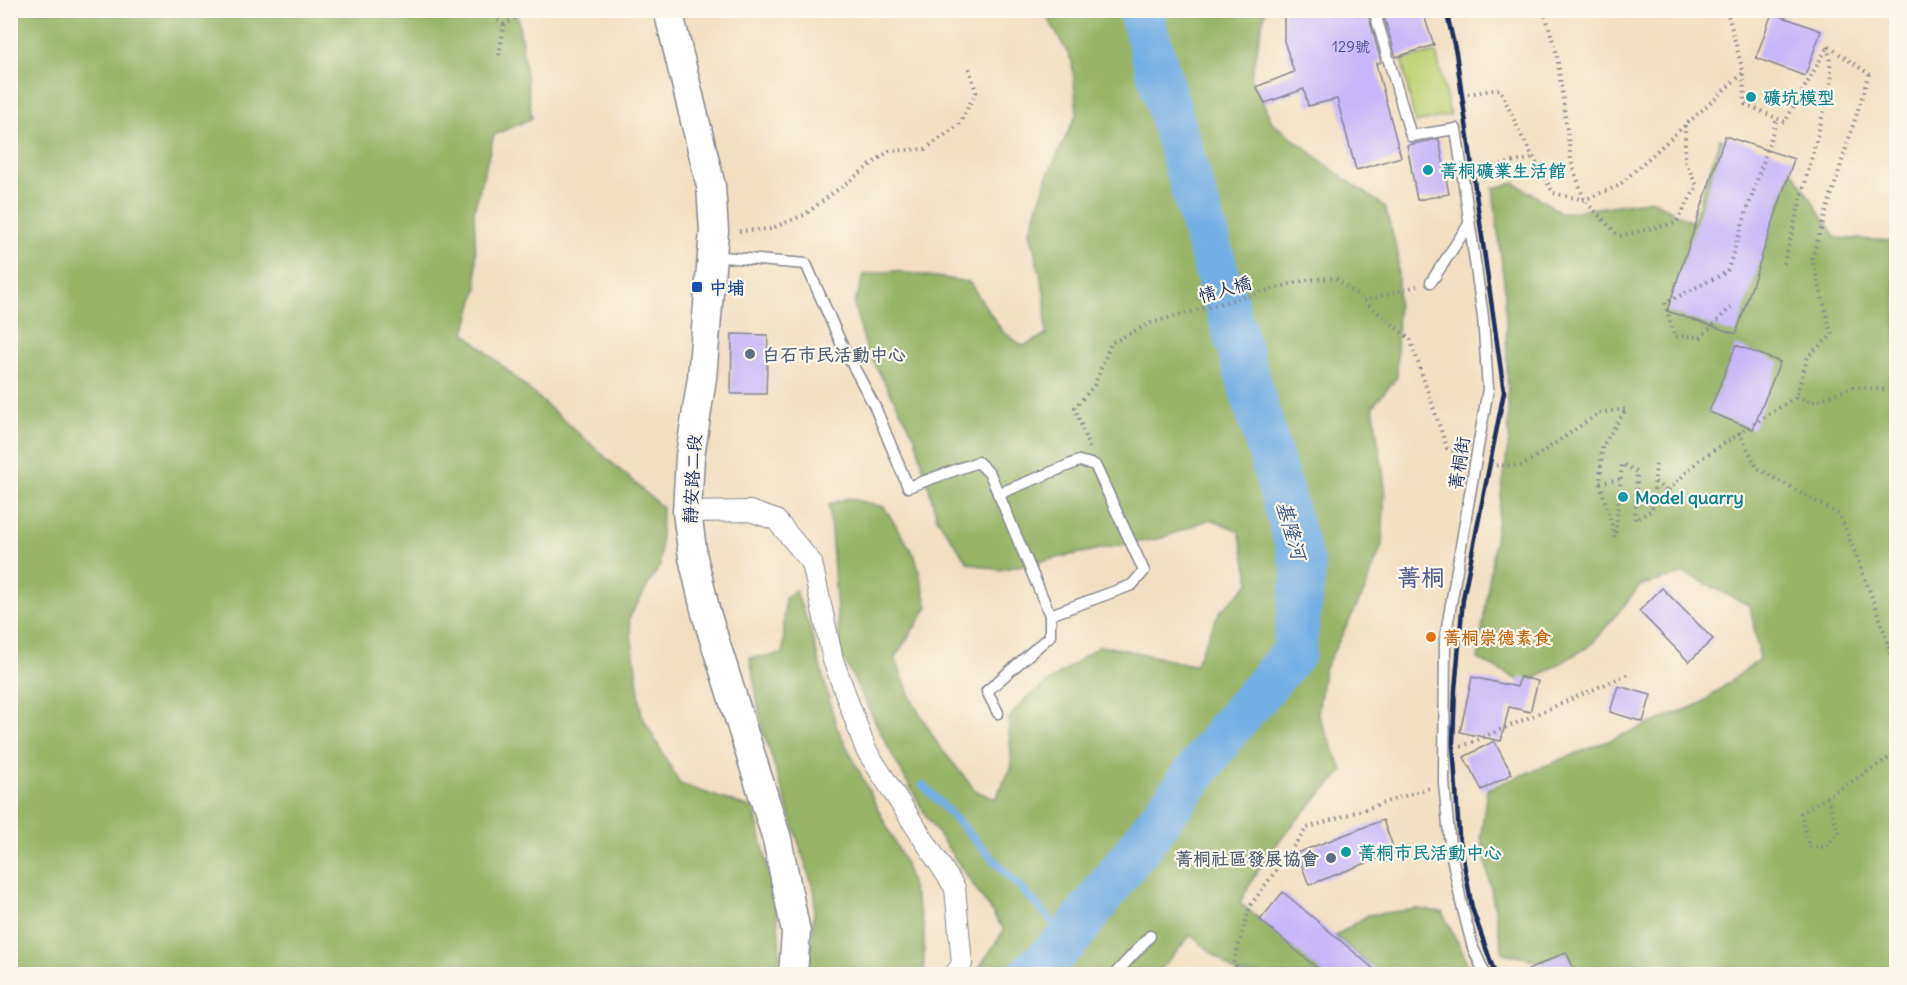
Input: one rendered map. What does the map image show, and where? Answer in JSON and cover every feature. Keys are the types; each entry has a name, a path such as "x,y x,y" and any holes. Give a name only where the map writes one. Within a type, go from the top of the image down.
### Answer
{"main road":[{"name":"靜安路二段","path":"668,10 711,186 713,244 702,378 690,456 687,512 693,557 706,613 777,839 796,932 793,975"}],"street":[{"path":"687,512 750,511 776,520 812,563 833,660 866,750 955,888 962,964 955,975"}],"lane":[{"name":"菁桐街","path":"1374,10 1412,136 1456,129 1483,316 1488,389 1445,639 1444,783 1450,846 1461,902 1473,948 1485,975"},
{"path":"1431,282 1469,225"},
{"path":"713,244 806,264 841,343 875,407 908,487 978,462 990,474 1050,615 1050,636 987,691 998,713"},
{"path":"998,494 1079,461 1095,465 1144,571 1132,585 1050,615"},
{"path":"1115,975 1150,936"}],"path":[{"path":"483,10 504,25"},
{"path":"499,55 504,25 528,10"},
{"path":"1544,10 1557,55 1571,160 1584,200 1619,236 1676,224 1697,186 1685,161 1685,125"},
{"path":"1727,10 1743,72 1745,104 1785,122 1828,46"},
{"path":"1784,267 1832,80 1828,46"},
{"path":"1654,481 1667,492 1700,459 1796,397 1808,356 1832,335 1812,258 1869,74 1828,46"},
{"path":"713,244 770,230 804,215 889,151 926,149 959,125 976,92 969,68"},
{"path":"1468,94 1500,89 1520,133 1553,193 1584,200 1618,186 1743,72"},
{"path":"1731,307 1701,337 1674,336 1665,303 1727,272 1777,119"},
{"path":"1462,171 1535,158"},
{"name":"情人橋","path":"1095,465 1075,407 1094,386 1111,343 1151,323 1305,280 1336,278 1410,339 1447,447 1476,465"},
{"path":"1363,301 1431,282"},
{"path":"1796,397 1813,402 1853,387 1896,390"},
{"path":"1476,465 1522,466 1599,413 1626,409 1602,447 1600,483 1615,537 1622,464 1637,472 1635,520 1652,510 1656,465"},
{"path":"1739,432 1757,468 1840,515 1878,612 1896,671"},
{"path":"1600,483 1621,479"},
{"path":"1444,754 1629,674"},
{"path":"1827,797 1839,832 1826,847 1809,847 1801,813 1888,758 1896,756"},
{"path":"1246,975 1233,964 1250,906 1307,828 1444,783"}],"green space":[{"path":"10,11 517,11 532,118 494,135 474,210 477,289 465,333 662,507 660,565 629,618 642,716 680,784 754,809 777,916 780,957 777,974 11,974"},
{"path":"1044,11 1265,11 1251,77 1272,122 1385,207 1398,254 1397,377 1373,406 1385,487 1382,545 1364,592 1324,670 1318,714 1343,771 1273,849 1240,903 1325,974 1237,974 1191,935 1156,974 975,974 1004,930 928,819 890,751 840,651 829,504 849,498 884,507 915,556 928,607 895,657 911,699 939,746 976,791 995,799 1012,766 1008,719 1026,698 1099,646 1195,665 1219,613 1250,582 1239,531 1210,519 1162,538 999,570 968,563 937,518 915,437 867,351 854,305 864,275 894,271 969,282 1002,331 1023,346 1046,335 1045,296 1030,231 1049,172 1077,113 1072,61"},
{"path":"1436,52 1450,115 1415,123 1402,60"},
{"path":"1720,139 1786,161 1836,238 1896,241 1896,974 1572,974 1566,967 1503,953 1481,836 1487,789 1700,704 1760,659 1750,606 1685,573 1640,586 1591,645 1526,684 1478,659 1509,440 1505,291 1493,188 1515,183 1562,213 1652,200 1693,223"},
{"path":"795,590 810,628 836,725 904,861 924,926 924,974 810,974 815,894 762,727 750,658 783,654 785,598"},
{"path":"1417,909 1442,912 1463,953 1469,974 1361,974 1369,964 1335,936 1368,915"}],"building":[{"path":"1284,10 1367,10 1381,62 1376,64 1401,157 1356,170 1337,99 1308,106 1304,89 1265,103 1256,87 1294,72 1284,41"},
{"path":"1382,10 1422,10 1434,45 1396,57"},
{"path":"1772,13 1821,31 1805,76 1756,58"},
{"path":"1725,136 1794,159 1736,334 1667,311"},
{"name":"菁桐礦業生活館","path":"1439,139 1449,194 1417,200 1407,145"},
{"name":"白石市民活動中心","path":"732,334 768,335 766,394 731,394"},
{"path":"1736,345 1780,362 1753,429 1709,412"},
{"path":"1662,588 1713,639 1689,662 1639,611"},
{"path":"1472,677 1517,687 1520,677 1538,681 1530,712 1509,707 1501,741 1460,732"},
{"path":"1618,686 1651,695 1643,722 1610,712"},
{"path":"1494,741 1512,774 1482,790 1464,757"},
{"name":"菁桐市民活動中心","path":"1383,820 1395,852 1309,885 1297,853"},
{"path":"1283,892 1381,975 1325,975 1260,920"},
{"path":"1566,952 1577,975 1518,975"}],"waterway":[{"name":"基隆河","path":"1031,974 1069,939 1229,728 1294,652 1304,570 1140,10"},
{"path":"923,785 1069,939"}],"railway":[{"path":"1446,10 1456,53 1504,392 1463,599 1453,743 1459,836 1472,908 1495,974"}],"place":[{"name":"礦坑模型","path":"1751,97"},
{"name":"菁桐礦業生活館","path":"1428,170"},
{"name":"中埔","path":"697,287"},
{"name":"白石市民活動中心","path":"750,354"},
{"name":"Model quarry","path":"1623,497"},
{"name":"菁桐崇德素食","path":"1431,637"},
{"name":"菁桐市民活動中心","path":"1346,852"},
{"name":"菁桐社區發展協會","path":"1331,858"}],"district":[{"name":"菁桐","path":"1421,577"}]}
